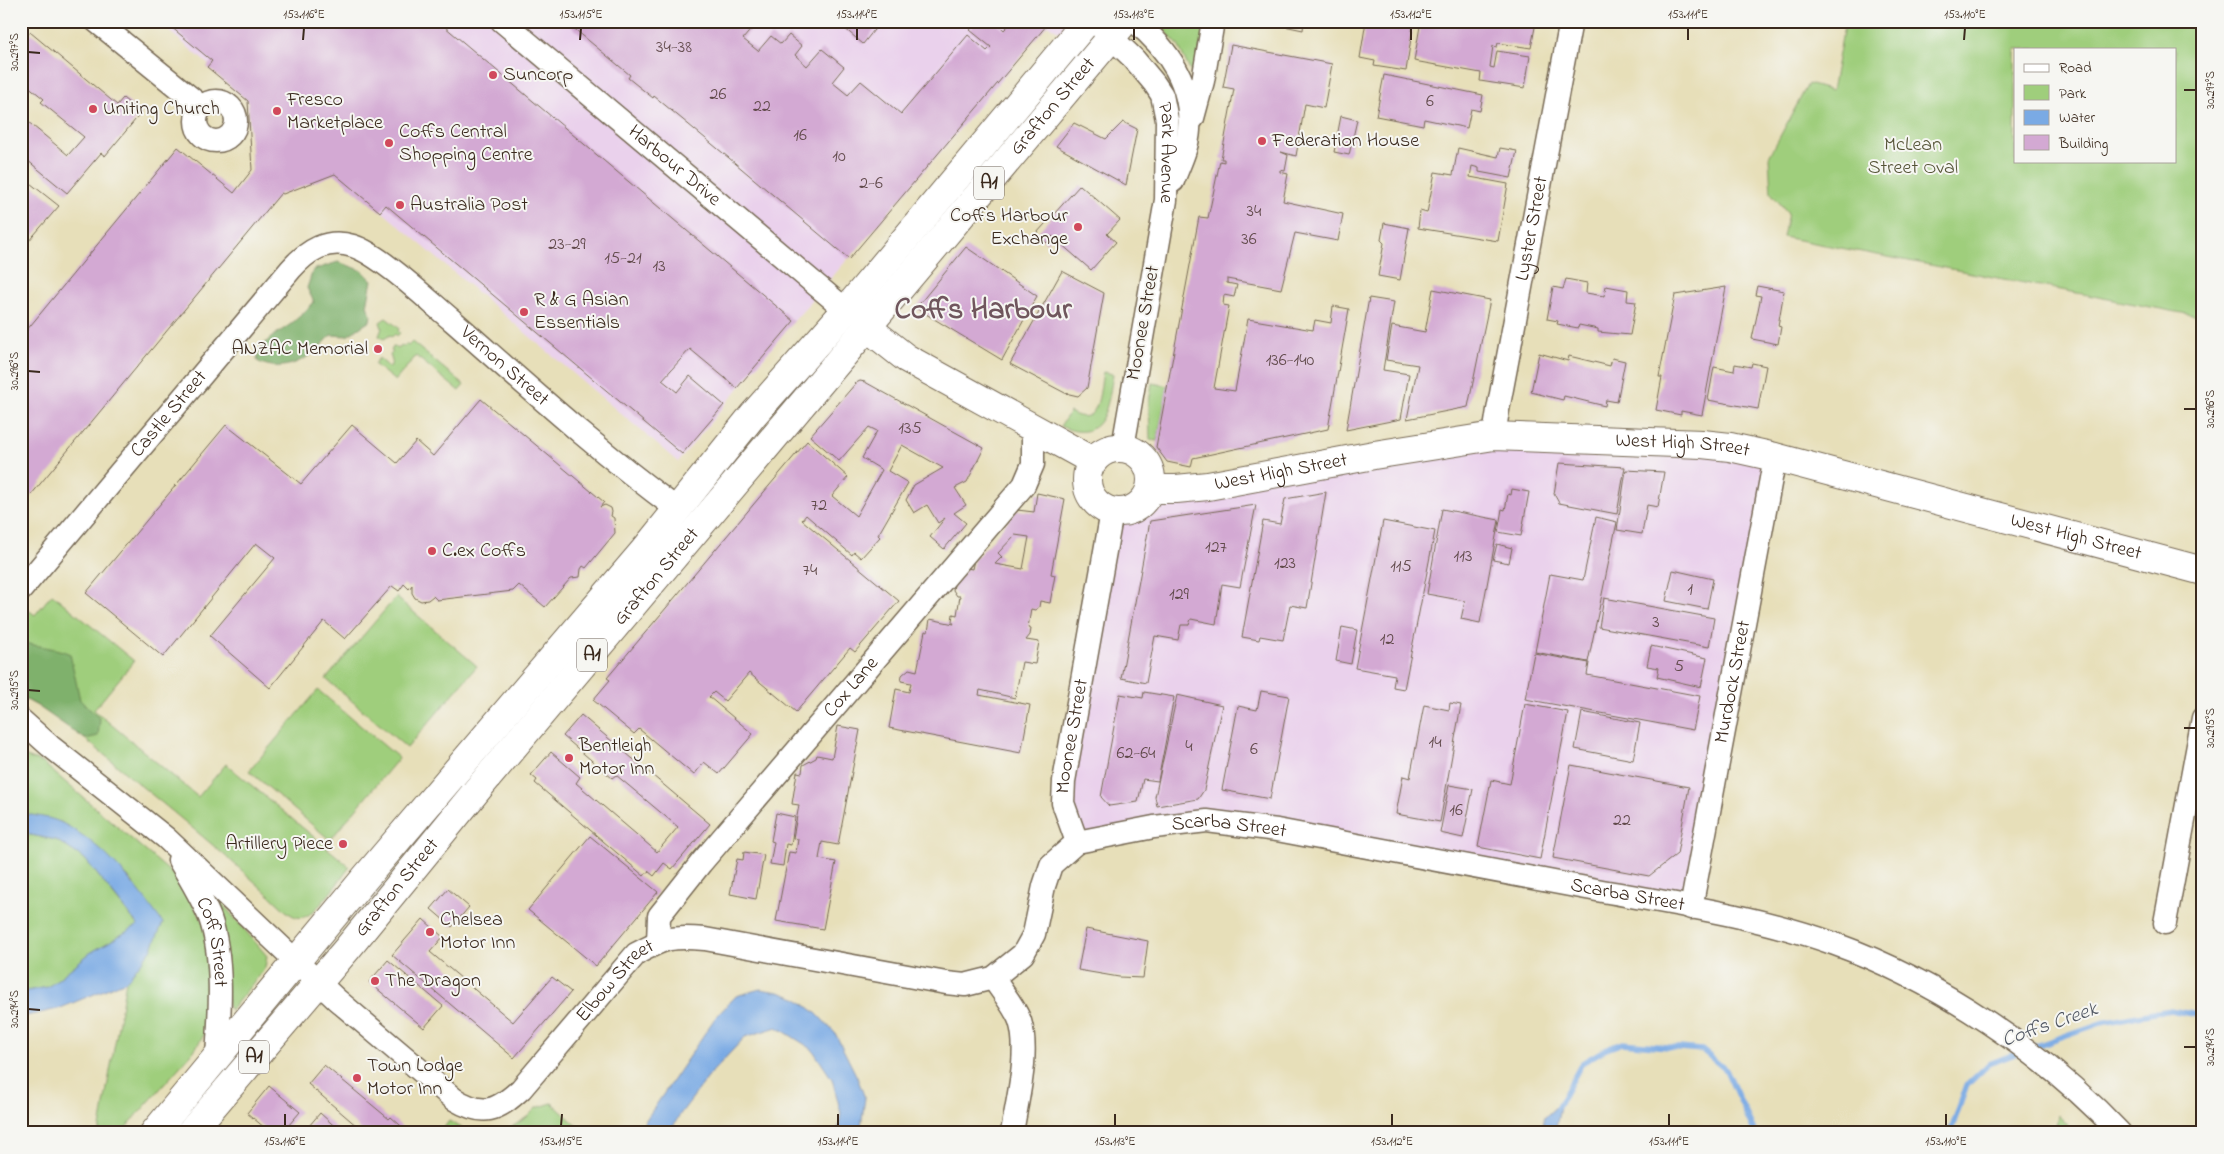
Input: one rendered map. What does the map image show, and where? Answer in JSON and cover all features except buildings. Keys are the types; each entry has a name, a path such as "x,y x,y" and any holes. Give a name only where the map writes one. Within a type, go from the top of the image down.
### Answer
{"main road":[{"name":"Grafton Street","path":"154,1133 371,870 648,546 753,415 846,310 1087,21"},
{"name":"Grafton Street","path":"190,1133 674,556 868,328 1110,27"},
{"path":"846,310 906,358 1093,461"},
{"name":"West High Street","path":"1152,486 1159,489 1208,486 1494,436 1702,444 1730,447 1775,457 2203,571"},
{"path":"1123,447 1132,449 1146,461 1151,470 1152,486 1142,502 1133,509 1123,512 1112,512 1102,507 1089,491 1088,470 1093,461 1106,450 1123,447"}],"street":[{"path":"96,21 202,107"},
{"name":"Harbour Drive","path":"502,21 846,310"},
{"name":"Park Avenue","path":"1134,21 1163,48 1180,76 1189,111 1189,131 1186,146 1166,200"},
{"path":"1189,131 1203,80 1213,21"},
{"name":"Lyster Street","path":"1494,436 1571,21"},
{"name":"Park Avenue","path":"1110,27 1162,95 1168,140 1166,200"},
{"name":"Moonee Street","path":"1123,447 1166,200"},
{"name":"Vernon Street","path":"323,244 347,244 370,254 427,299 606,454 677,509"},
{"name":"Castle Street","path":"21,590 291,269 298,261 323,244"},
{"name":"Cox Lane","path":"658,942 659,916 701,863 1024,485 1033,464 1033,429"},
{"name":"Murdock Street","path":"1691,908 1775,457"},
{"name":"Moonee Street","path":"1077,842 1063,802 1064,781 1112,512"},
{"path":"2165,923 2203,718"},
{"name":"Coff Street","path":"21,720 50,746 166,838 318,982"},
{"path":"21,744 50,746"},
{"name":"Scarba Street","path":"1077,842 1154,827 1207,821 1277,830 1769,924 1834,944 1895,969 1943,994 1982,1019 2058,1075 2101,1113 2120,1133"},
{"name":"Coff Street","path":"166,838 196,890 209,917 214,934 220,1008 216,1056"},
{"path":"1012,1133 1024,1054 1024,1038 1020,1019 993,978 1022,954 1034,934 1044,886 1052,865 1077,842"},
{"name":"Elbow Street","path":"318,982 454,1098 468,1107 482,1110 503,1105 521,1089 636,954 658,942 677,936 705,939 946,983 965,985 993,978"}],"shaded area":[{"path":"157,21 1087,21 1072,38 1047,25 944,148 794,321 678,462"},
{"path":"1494,436 1775,457 1691,908 1207,821 1077,842 1064,781 1112,512 1123,512 1133,509 1143,502 1149,494"}],"green space":[{"path":"1156,21 1207,21 1194,79 1178,45"},
{"name":"McLean Street Oval","path":"1845,21 2203,21 2203,317 1783,237 1788,213 1771,193 1769,157 1808,84 1832,91"},
{"path":"338,262 361,270 372,280 367,306 371,315 370,321 347,336 331,335 316,350 298,362 278,366 267,365 257,361 258,354 265,344 291,324 314,302 307,288 313,270"},
{"path":"386,318 399,328 398,331 400,333 397,336 395,334 392,337 390,335 384,339 379,336 382,328 380,322"},
{"path":"412,342 464,385 459,391 416,356 395,381 374,364 379,358 390,368 392,361 390,355 393,352 391,351 393,347 399,348 401,345 404,347 406,344 408,346"},
{"path":"1103,372 1113,374 1106,410 1101,420 1095,427 1086,431 1075,431 1060,426 1070,412 1080,416 1087,416 1093,413 1099,398"},
{"path":"1152,383 1168,386 1157,441 1150,440 1149,402"},
{"path":"52,594 134,661 94,710 198,797 226,764 350,867 322,903 310,914 299,917 288,912 212,844 95,747 52,715 21,697 21,611 24,607 35,615"},
{"path":"396,597 477,666 407,748 326,679"},
{"path":"21,642 70,654 80,700 100,719 98,736 85,739 36,705 21,697"},
{"path":"318,690 399,758 330,840 249,771"},
{"path":"21,755 43,763 176,877 204,923 209,969 209,1014 204,1035 193,1052 121,1133 99,1133 126,981 151,950 133,882 100,850 61,822 21,813"},
{"path":"21,833 56,840 85,859 138,926 90,953 48,987 21,992"},
{"path":"221,902 267,956 265,968 231,1010 228,1006 215,906"},
{"path":"552,1103 585,1133 503,1133 527,1117 536,1108"},
{"path":"2058,1115 2076,1133 2055,1133"},
{"path":"449,1121 471,1133 440,1133"}],"water":[{"path":"21,813 58,821 78,832 118,867 163,923 151,950 126,981 58,1009 21,1017 21,992 48,987 90,953 138,925 85,859 56,840 21,833"},
{"path":"760,989 779,992 796,998 816,1013 835,1033 857,1077 865,1098 860,1133 838,1133 841,1113 832,1079 812,1049 777,1027 745,1037 713,1071 681,1113 669,1133 637,1133 715,1018 736,996"},
{"path":"1561,1102 1555,1133 1541,1133 1545,1117"}],"waterway":[{"name":"Coffs Creek","path":"2033,1047 2101,1023 2170,1010 2203,1016"},
{"name":"Coffs Creek","path":"1558,1107 1582,1063 1604,1050 1622,1043 1702,1050 1726,1070 1755,1133"},
{"name":"Coffs Creek","path":"1950,1133 1967,1085 1989,1064 2020,1052"}],"place":[{"name":"Suncorp","path":"493,75"},
{"name":"Uniting Church","path":"93,109"},
{"name":"Fresco Marketplace","path":"277,111"},
{"name":"Federation House","path":"1262,141"},
{"name":"Coffs Central Shopping Centre","path":"389,143"},
{"name":"Australia Post","path":"400,205"},
{"name":"Coffs Harbour Exchange","path":"1078,227"},
{"name":"R & G Asian Essentials","path":"524,312"},
{"name":"ANZAC Memorial","path":"378,349"},
{"name":"C.ex Coffs","path":"432,551"},
{"name":"Bentleigh Motor Inn","path":"569,758"},
{"name":"Artillery Piece","path":"343,844"},
{"name":"Chelsea Motor Inn","path":"430,932"},
{"name":"The Dragon","path":"375,981"},
{"name":"Town Lodge Motor Inn","path":"357,1078"}],"district":[{"name":"Coffs Harbour","path":"983,311"}]}
